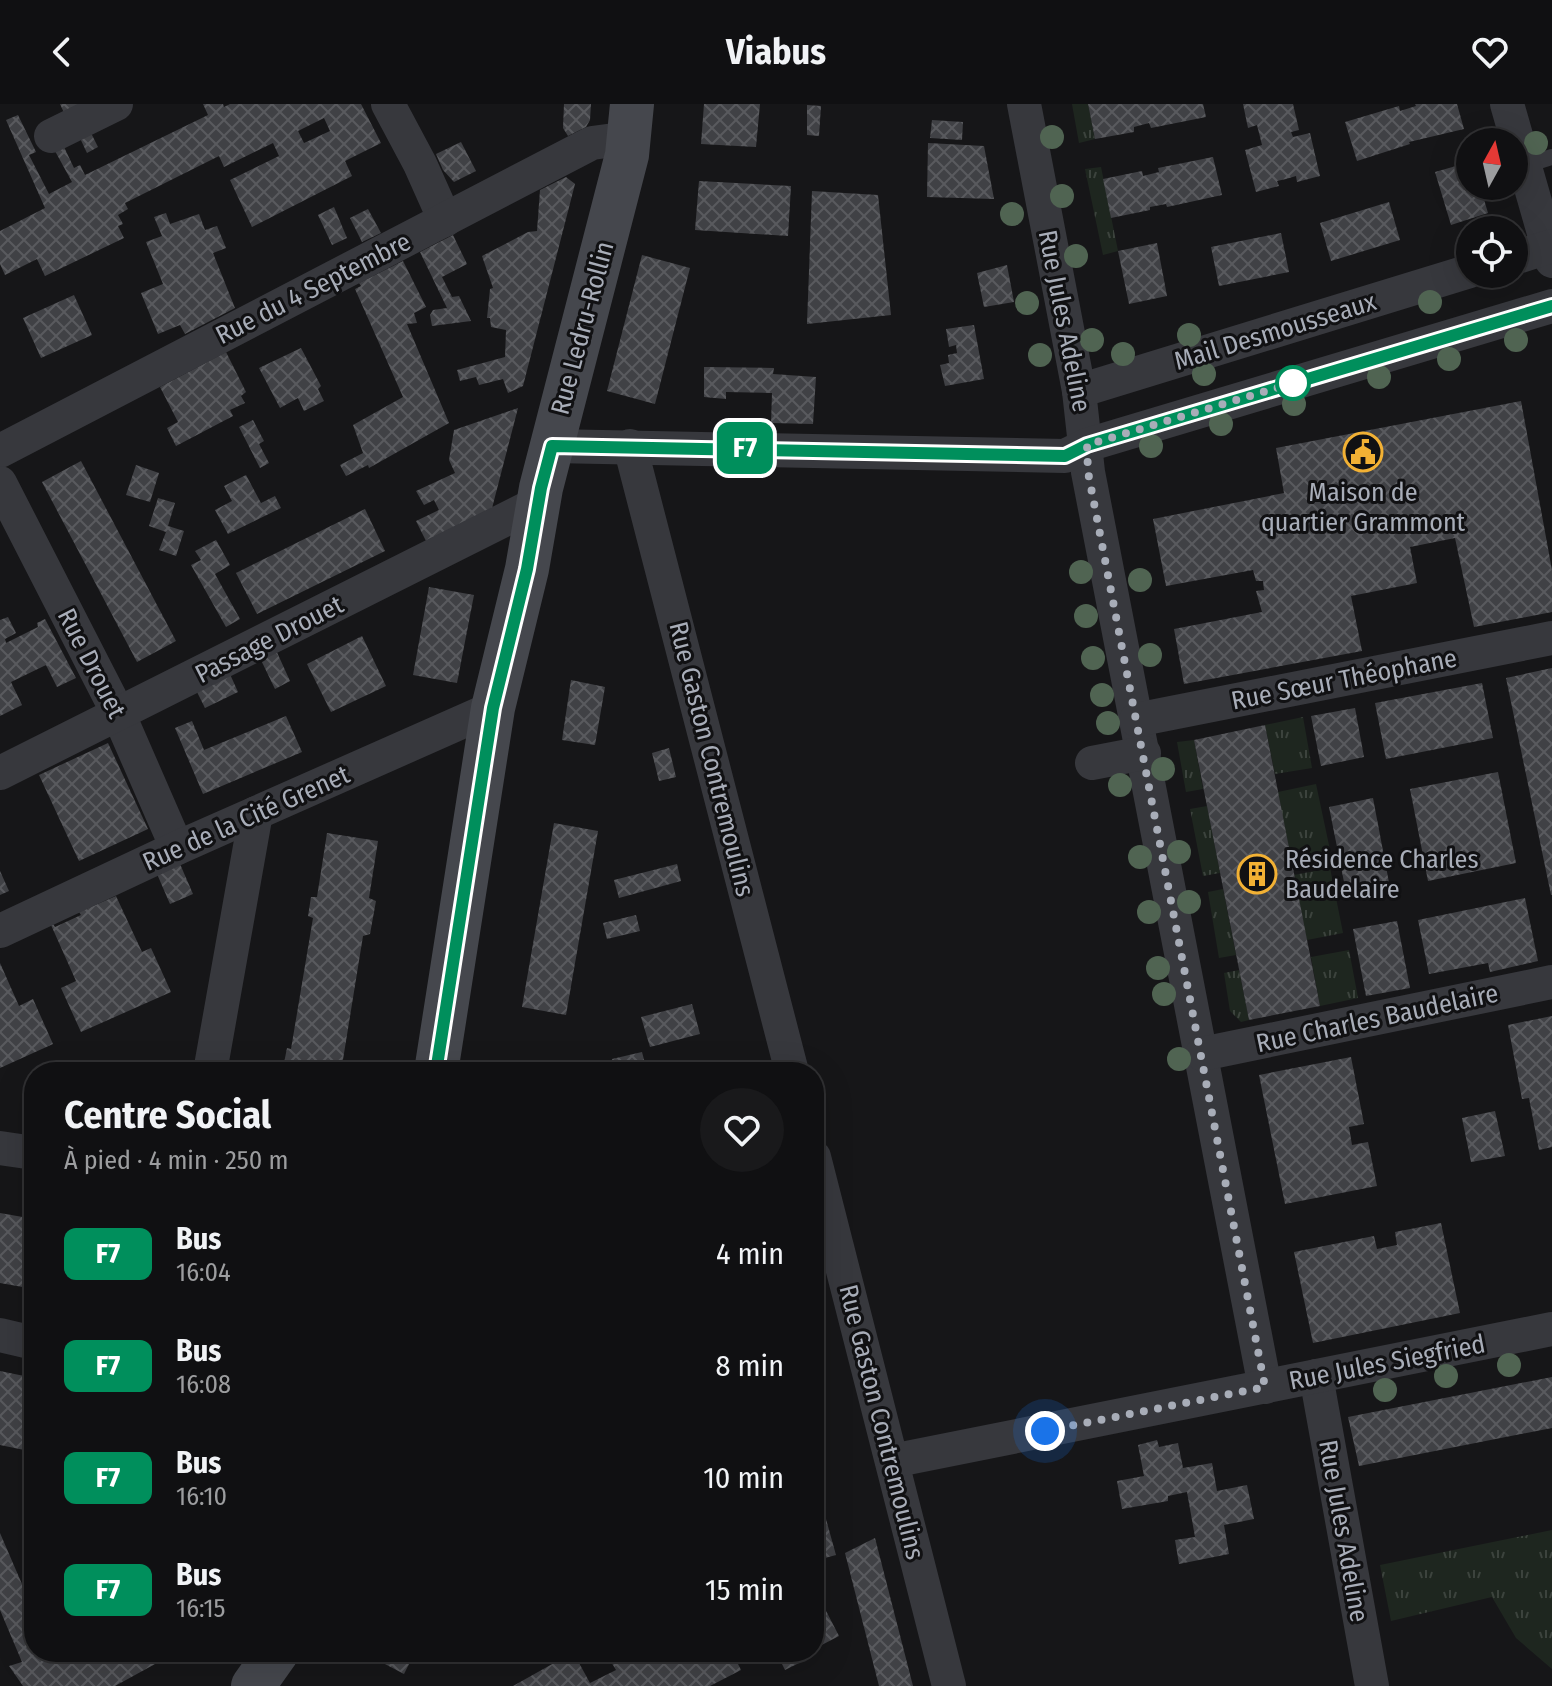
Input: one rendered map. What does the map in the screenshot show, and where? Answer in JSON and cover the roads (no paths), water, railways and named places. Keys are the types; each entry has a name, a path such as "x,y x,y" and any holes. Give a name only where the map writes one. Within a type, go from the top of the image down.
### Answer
{"street":[{"path":"51,136 116,104"},
{"path":"388,104 445,220"},
{"name":"Rue Jules Adeline","path":"1024,104 1079,391 1088,472 1265,1387"},
{"path":"1507,104 1539,161 1551,251 1528,255"},
{"name":"Rue du 4 Septembre","path":"0,451 630,121"},
{"name":"Rue Ledru-Rollin","path":"438,1062 493,708 527,569 538,503 630,121"},
{"name":"Mail Desmousseaux","path":"1079,391 1456,275"},
{"path":"552,446 1065,456 1087,445 1552,306"},
{"name":"Rue Gaston Contremoulins","path":"630,446 789,1062"},
{"name":"Rue Drouet","path":"0,483 119,715 177,848"},
{"name":"Passage Drouet","path":"0,773 538,503"},
{"name":"Rue Sœur Théophane","path":"1136,720 1552,638"},
{"name":"Rue de la Cité Grenet","path":"0,931 177,848 493,708"},
{"path":"1092,763 1144,753"},
{"path":"212,1062 256,813"},
{"name":"Rue Charles Baudelaire","path":"1202,1054 1552,982"},
{"path":"0,1148 24,1152"},
{"name":"Rue Gaston Contremoulins","path":"824,1196 949,1686"},
{"name":"Rue Jules Siegfried","path":"892,1461 1552,1329"},
{"path":"0,1335 24,1341"},
{"name":"Rue Jules Adeline","path":"1316,1376 1372,1686"},
{"path":"253,1686 270,1662"}],"place":[{"name":"Maison de quartier Grammont","path":"1363,452"},
{"name":"Résidence Charles Baudelaire","path":"1257,874"}]}
